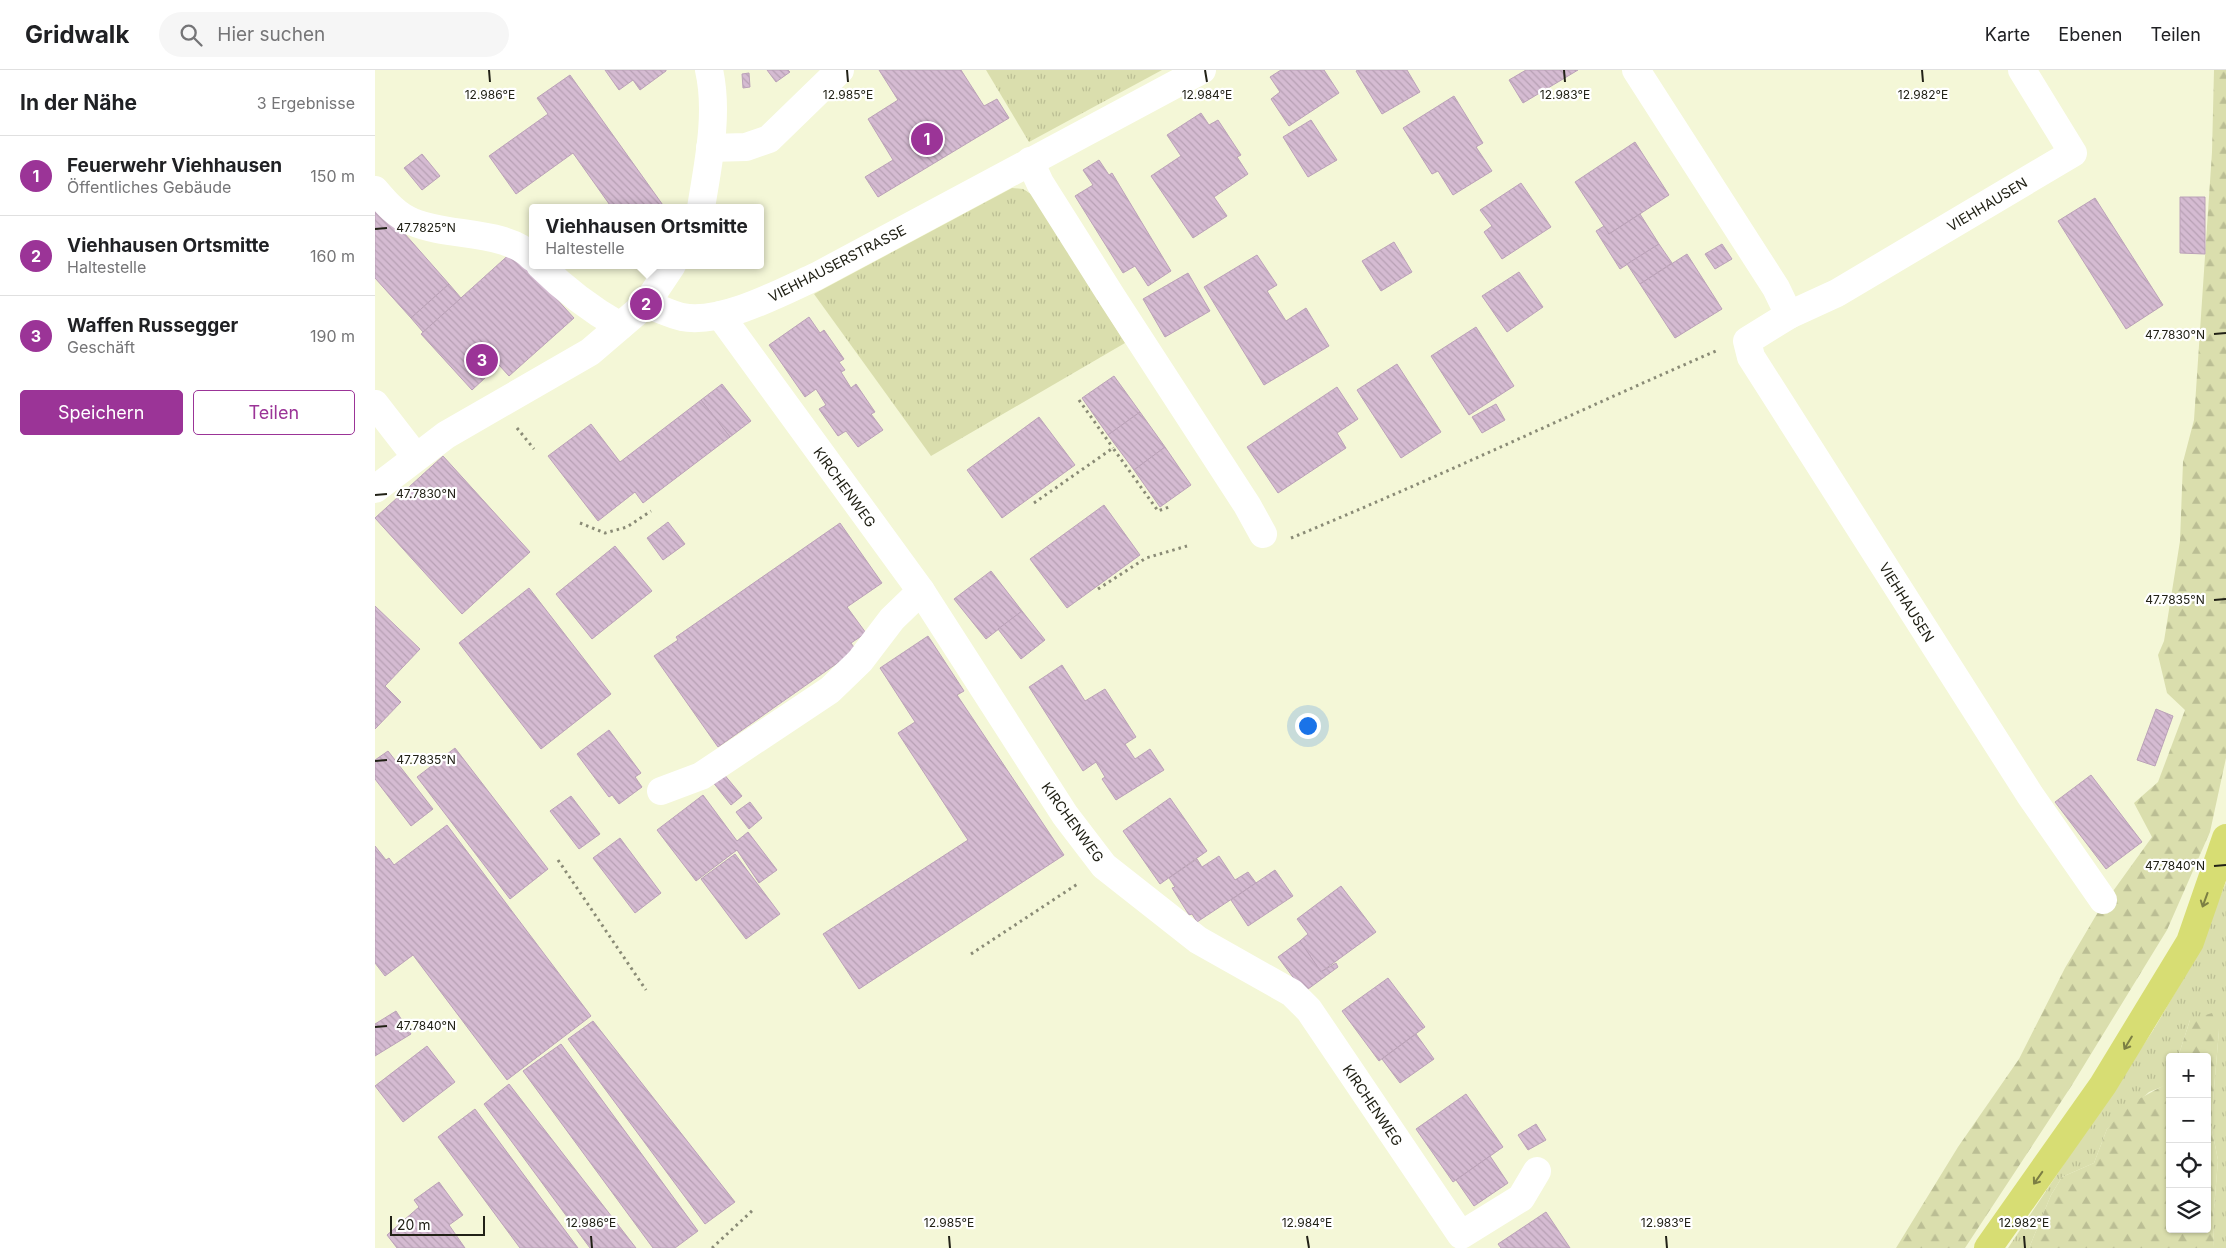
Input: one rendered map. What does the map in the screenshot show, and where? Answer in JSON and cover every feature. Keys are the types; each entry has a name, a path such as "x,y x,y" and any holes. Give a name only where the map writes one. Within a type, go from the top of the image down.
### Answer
{"highway":[{"path":"1988,1248 2103,1085 2190,942 2226,838"}],"street":[{"path":"702,204 710,148 713,86 709,70"},
{"path":"710,148 746,147 769,139 840,70"},
{"name":"VIEHHAUSERSTRASSE","path":"646,304 684,317 720,315 759,302 817,276 1202,70"},
{"path":"1636,70 1776,288 1789,316"},
{"name":"VIEHHAUSEN","path":"2022,70 2073,153 1837,293 1789,316 1747,342 1751,356 2025,787 2103,900"},
{"path":"1030,161 1096,272 1247,505 1263,534"},
{"path":"375,190 390,208 413,222 509,243 529,254"},
{"path":"545,269 566,291 590,309 620,326"},
{"path":"375,489 446,434 590,352 646,304 669,269"},
{"name":"KIRCHENWEG","path":"720,315 921,591 1065,815 1104,866 1199,940 1292,993 1309,1010 1461,1235 1521,1198 1537,1171"},
{"path":"375,404 417,457"},
{"path":"661,791 701,776 830,690 861,661 892,619 921,591"}],"path":[{"path":"1263,534 1278,543 1396,495 1559,419 1718,349 1747,342"},
{"path":"1079,400 1158,511 1169,507"},
{"path":"1034,503 1113,448"},
{"path":"580,523 605,533 627,527 651,511"},
{"path":"1098,589 1146,558 1187,546"},
{"path":"558,860 646,990"},
{"path":"971,954 1104,866"},
{"path":"712,1248 753,1210"}],"green space":[{"path":"986,70 1162,70 1029,142"},
{"path":"2214,70 2226,70 2226,758 2210,832 2167,930 2072,1085 1965,1248 1896,1248 1958,1147 2019,1059 2065,968 2098,912 2152,837 2134,803 2158,782 2185,710 2167,693 2158,655 2164,641 2180,541 2183,462 2194,420 2212,152"},
{"path":"1012,188 1023,189 1034,196 1125,343 931,456 814,294"},
{"path":"2226,882 2226,1248 2214,1248 2213,1221 2218,1160 2211,1125 2219,1030 2190,1020 2179,1053 2166,1053 2166,1085 2149,1092 2107,1129 2094,1163 2062,1177 2051,1195 2029,1248 2008,1248 2154,1029 2194,960"},
{"path":"2212,1013 2219,1030 2211,1125 2211,1053 2179,1053 2190,1020"},
{"path":"2166,1084 2166,1233 2211,1233 2211,1125 2218,1160 2213,1221 2214,1248 2029,1248 2051,1195 2062,1177 2094,1163 2107,1129 2128,1105"}],"building":[{"path":"605,70 666,71 640,90 633,80 619,90"},
{"path":"767,70 788,70 790,72 776,82"},
{"path":"879,70 961,70 984,106 997,99 1009,118 878,197 865,177 893,160 868,119 898,100"},
{"path":"1281,70 1324,70 1339,93 1289,126 1271,99 1280,92 1270,77"},
{"path":"1407,70 1420,92 1382,114 1356,71"},
{"path":"1526,70 1578,70 1523,103 1509,80"},
{"path":"749,73 750,87 743,88 742,74"},
{"path":"570,75 662,204 609,204 573,153 516,194 489,156 548,114 537,98"},
{"path":"1454,96 1483,143 1476,147 1492,171 1453,195 1438,171 1432,174 1403,128"},
{"path":"1201,113 1209,125 1218,120 1241,155 1237,157 1248,174 1214,197 1227,216 1193,238 1151,176 1181,156 1167,135"},
{"path":"1311,120 1337,160 1308,177 1283,137"},
{"path":"1635,142 1669,195 1609,234 1575,182"},
{"path":"422,154 440,176 422,190 404,168"},
{"path":"1099,160 1109,175 1112,173 1171,271 1148,286 1135,266 1123,273 1075,196 1093,185 1083,170"},
{"path":"1521,183 1551,227 1502,259 1484,232 1492,226 1480,210"},
{"path":"2180,197 2205,197 2205,254 2180,253"},
{"path":"2095,198 2163,305 2126,329 2058,221"},
{"path":"375,200 449,284 411,318 375,278"},
{"path":"1640,214 1659,244 1620,269 1596,231 1604,226 1609,234"},
{"path":"1394,242 1412,272 1381,291 1362,261"},
{"path":"1659,244 1672,263 1640,284 1627,264"},
{"path":"1722,244 1732,259 1715,269 1705,254"},
{"path":"513,251 574,318 509,376 499,365 472,390 421,334"},
{"path":"1687,254 1722,309 1675,338 1640,284"},
{"path":"1257,255 1277,285 1267,291 1286,321 1306,308 1329,346 1264,385 1204,287"},
{"path":"1519,272 1543,307 1507,332 1482,296"},
{"path":"1188,273 1210,311 1165,337 1143,299"},
{"path":"449,284 461,298 423,332 411,318"},
{"path":"809,317 820,333 824,330 844,359 839,362 845,370 841,372 851,388 856,384 875,412 871,414 883,430 858,447 846,431 838,436 819,409 826,405 816,389 805,397 769,345"},
{"path":"1476,327 1514,386 1469,415 1431,356"},
{"path":"1397,364 1441,432 1401,458 1357,390"},
{"path":"1114,376 1140,412 1108,435 1082,398"},
{"path":"722,384 751,421 730,437 701,400"},
{"path":"1337,387 1358,419 1337,433 1346,448 1278,493 1247,447"},
{"path":"701,400 730,437 643,503 635,492 598,521 548,456 591,424 620,462"},
{"path":"1496,404 1505,420 1482,433 1472,417"},
{"path":"1140,412 1165,447 1134,470 1108,435"},
{"path":"1039,417 1075,465 1002,518 967,470"},
{"path":"1165,447 1191,485 1160,507 1134,470"},
{"path":"443,456 530,552 462,614 375,518"},
{"path":"1104,505 1140,555 1067,608 1030,559"},
{"path":"668,522 685,544 663,560 647,538"},
{"path":"840,523 882,583 847,607 866,633 851,643 856,650 718,747 654,656 678,640 676,637"},
{"path":"615,546 652,591 592,639 556,594"},
{"path":"991,571 1022,611 986,639 954,599"},
{"path":"529,588 611,694 541,749 459,643"},
{"path":"375,606 420,649 385,686 401,702 375,729"},
{"path":"1022,611 1045,640 1021,659 998,629"},
{"path":"928,636 964,691 957,695 1064,855 859,989 823,934 968,840 898,733 915,722 880,668"},
{"path":"1062,665 1085,701 1105,689 1136,737 1125,744 1135,759 1150,749 1164,770 1116,800 1102,779 1105,777 1096,762 1083,771 1029,687"},
{"path":"2156,709 2173,716 2155,766 2137,760"},
{"path":"609,730 641,773 635,777 642,787 619,804 612,795 609,797 577,754"},
{"path":"455,748 548,869 510,899 417,777"},
{"path":"388,751 433,809 411,826 375,779 375,760"},
{"path":"723,773 742,796 731,805 712,781"},
{"path":"2091,775 2142,842 2106,869 2055,802"},
{"path":"703,795 737,841 748,832 777,870 759,883 737,850 696,881 657,830"},
{"path":"571,796 600,834 579,849 550,811"},
{"path":"1170,798 1207,851 1160,884 1123,831"},
{"path":"750,802 762,818 749,829 736,812"},
{"path":"447,825 591,1016 507,1080 413,955 385,976 375,963 375,846 386,860 389,858 394,865"},
{"path":"620,838 661,893 635,913 593,858"},
{"path":"735,854 780,914 746,939 701,879"},
{"path":"1219,856 1235,880 1248,872 1256,883 1197,922 1192,914 1189,915 1172,888 1175,887 1169,878 1197,859 1202,867"},
{"path":"1275,870 1293,896 1248,926 1231,900"},
{"path":"1341,886 1376,932 1321,972 1300,941 1308,934 1297,919"},
{"path":"1300,941 1321,972 1336,963 1338,967 1304,992 1278,957"},
{"path":"1388,978 1425,1027 1379,1061 1342,1011"},
{"path":"396,1011 411,1034 375,1056 375,1024"},
{"path":"593,1021 735,1202 705,1224 568,1039"},
{"path":"1416,1034 1434,1059 1400,1083 1382,1059"},
{"path":"561,1044 698,1231 675,1248 653,1248 523,1071"},
{"path":"427,1046 455,1082 403,1122 375,1086"},
{"path":"509,1084 636,1248 590,1248 484,1104"},
{"path":"1466,1094 1503,1147 1453,1182 1416,1129"},
{"path":"475,1109 578,1248 520,1248 438,1137"},
{"path":"1536,1124 1546,1140 1528,1150 1518,1135"},
{"path":"1490,1156 1508,1183 1474,1206 1456,1180"},
{"path":"439,1182 463,1215 449,1225 465,1248 397,1248 387,1235 419,1207 414,1200"},
{"path":"1546,1212 1570,1248 1501,1248 1498,1244"}],"place":[{"name":"Feuerwehr Viehhausen","path":"927,139"},
{"name":"Viehhausen Ortsmitte","path":"646,304"},
{"name":"Waffen Russegger","path":"482,360"}]}
